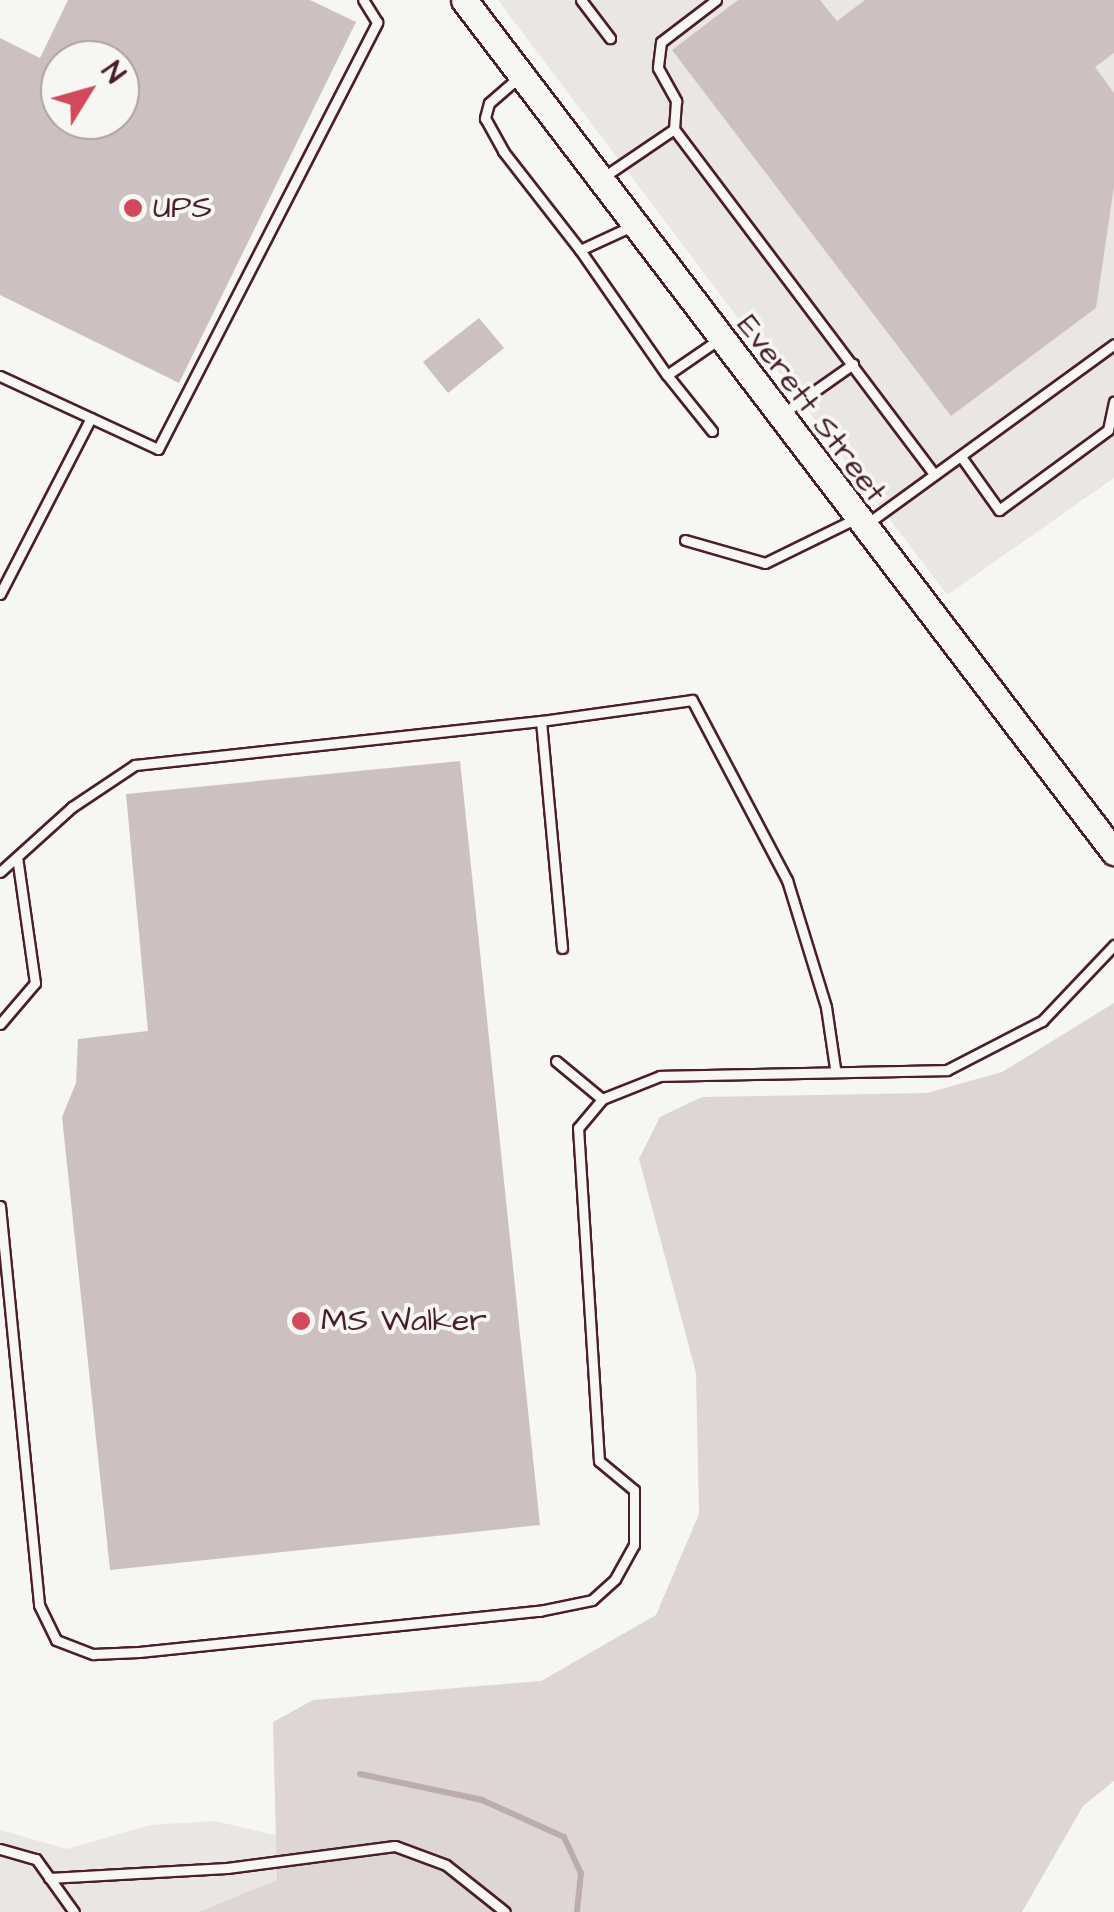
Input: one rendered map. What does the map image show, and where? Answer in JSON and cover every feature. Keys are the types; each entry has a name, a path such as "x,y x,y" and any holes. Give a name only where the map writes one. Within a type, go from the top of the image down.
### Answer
{"street":[{"name":"Everett Street","path":"464,0 718,340 1114,852"}],"lane":[{"path":"0,376 158,450 377,22 362,0"},
{"path":"581,0 610,38"},
{"path":"716,0 661,42 658,68 676,100 674,129 934,474"},
{"path":"519,77 489,102 485,118 502,151 580,250 712,432"},
{"path":"598,181 674,129"},
{"path":"580,250 632,226"},
{"path":"668,375 718,340"},
{"path":"684,540 766,563 858,523 962,458 1114,344"},
{"path":"777,417 853,364"},
{"path":"962,458 999,510 1108,430 1114,402"},
{"path":"1,590 92,418"},
{"path":"0,872 72,807 135,765 541,721 692,700 787,880 826,1008 835,1068"},
{"path":"541,721 562,948"},
{"path":"0,1024 35,982 17,857"},
{"path":"0,1206 39,1605 56,1640 93,1654 139,1652 539,1611 592,1600 615,1579 634,1545 634,1490 599,1461 578,1128 602,1099 660,1076 835,1068 947,1070 986,1054 1042,1020 1114,945"},
{"path":"556,1061 602,1099"},
{"path":"0,1300 10,1310"},
{"path":"50,1878 227,1868 395,1846 446,1865 505,1912"},
{"path":"0,1849 36,1860 74,1912"}],"shaded area":[{"path":"498,0 1114,0 1114,478 947,595"},
{"path":"1114,1003 1114,1781 1083,1806 1022,1912 199,1912 277,1880 273,1722 313,1700 541,1681 656,1615 699,1514 696,1373 639,1159 660,1117 702,1097 927,1093 1002,1072"},
{"path":"215,1821 278,1836 277,1881 199,1912 0,1912 0,1830 67,1849 150,1825"}],"building":[{"name":"UPS","path":"68,0 310,0 356,22 179,383 0,295 0,38 40,58 40,140 140,140 140,40 49,40"},
{"path":"738,0 820,0 837,21 865,0 1114,0 1114,53 1095,67 1114,93 1114,186 1096,308 951,416 672,50"},
{"path":"479,318 504,348 448,393 423,362"},
{"name":"MS Walker","path":"460,761 540,1525 110,1570 62,1117 76,1083 78,1039 148,1031 126,794"}],"waterway":[{"path":"360,1774 482,1800 564,1837 581,1873 577,1912"}],"place":[{"name":"UPS","path":"133,208"},
{"name":"MS Walker","path":"301,1321"}]}
